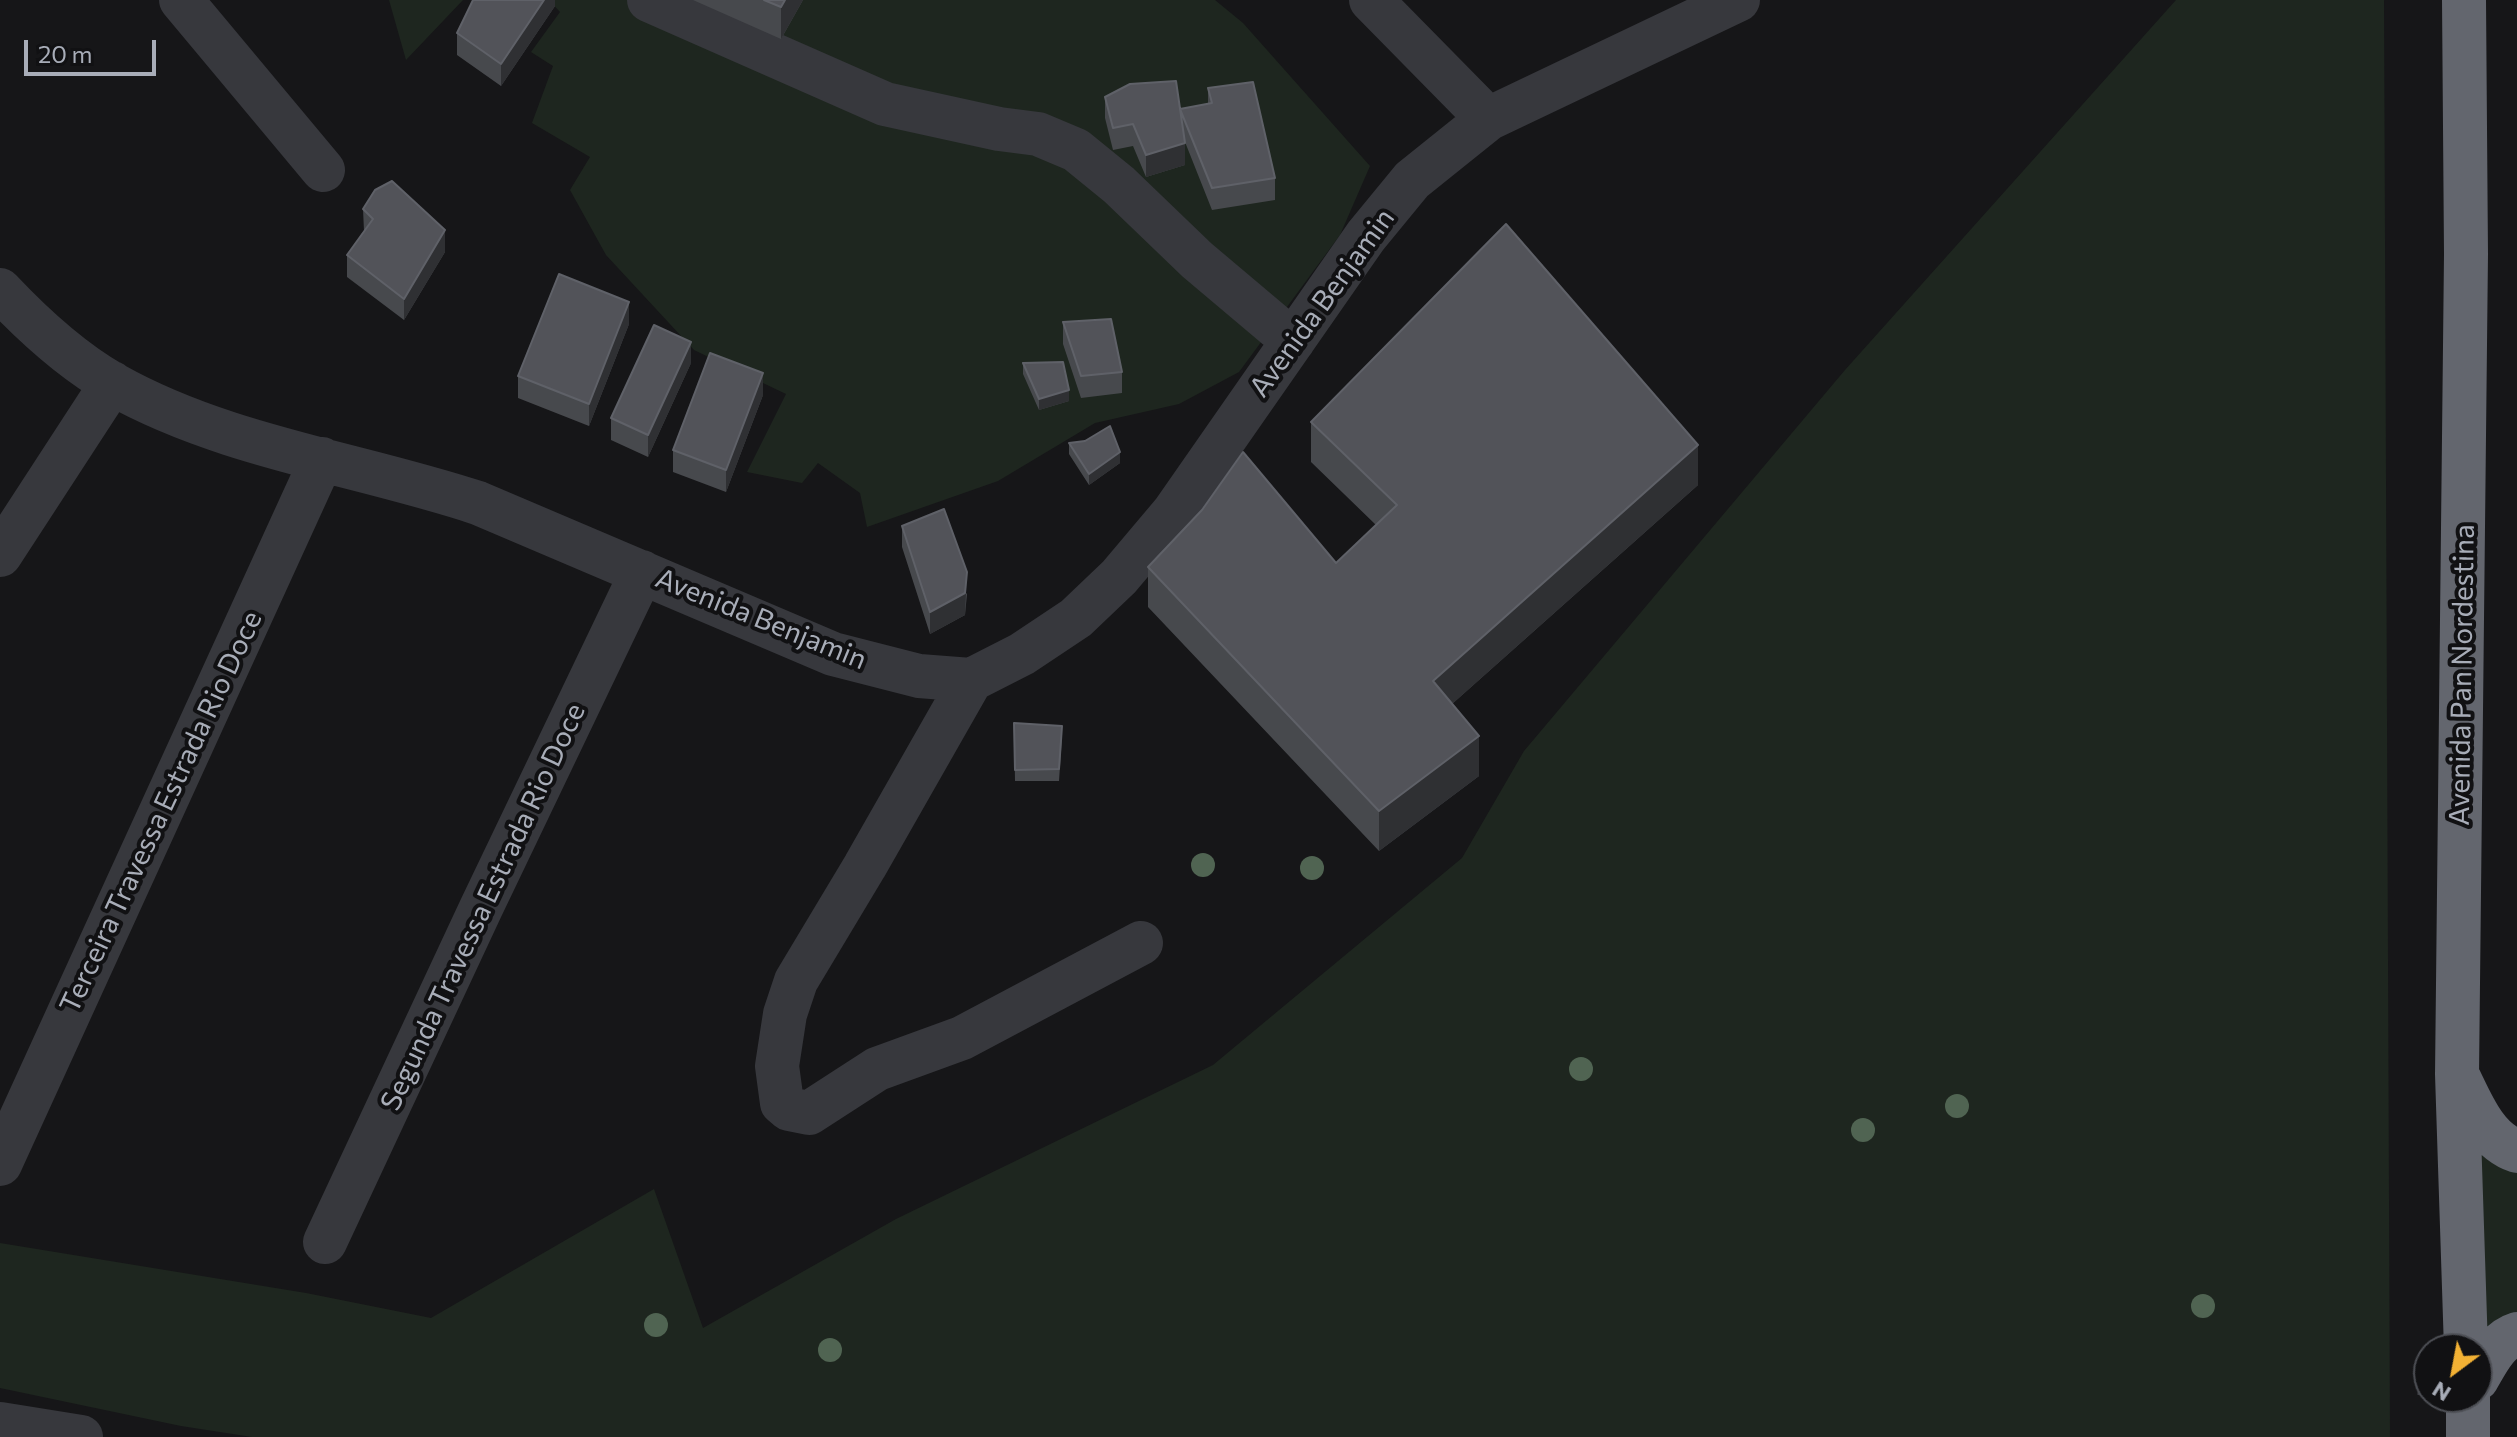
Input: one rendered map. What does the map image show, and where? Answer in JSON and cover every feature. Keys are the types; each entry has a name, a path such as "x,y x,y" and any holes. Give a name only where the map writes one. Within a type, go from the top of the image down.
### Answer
{"highway":[{"name":"Avenida Pan Nordestina","path":"2464,0 2466,254 2457,1074 2465,1333"},
{"path":"2457,1074 2481,1121 2506,1147 2517,1151"},
{"path":"2493,1353 2508,1337 2517,1334"},
{"path":"2468,1413 2468,1437"}],"street":[{"path":"181,0 323,170"},
{"path":"649,0 885,104 999,129 1038,134 1076,150 1119,185 1197,260 1293,341"},
{"path":"1371,0 1488,119"},
{"name":"Avenida Benjamin","path":"0,290 37,329 112,383 203,426 423,484 478,503 833,654 919,676 971,680 1022,654 1076,618 1119,577 1173,513 1366,236 1412,180 1488,119 1738,0"},
{"path":"0,555 112,383"},
{"name":"Terceira Travessa Estrada Rio Doce","path":"0,1164 322,459"},
{"name":"Segunda Travessa Estrada Rio Doce","path":"325,1242 642,572"},
{"path":"971,680 796,981 785,1014 777,1066 782,1103 789,1109 809,1113 877,1069 962,1038 1141,943"},
{"path":"0,1424 81,1437"}],"shaded area":[{"path":"389,0 463,0 406,60"},
{"path":"549,0 1215,0 1243,23 1370,166 1340,235 1239,372 1179,404 1095,423 998,481 867,527 860,493 818,463 802,483 747,472 786,394 694,350 606,255 570,190 590,157 532,123 553,66 531,52 560,12"},
{"path":"2176,0 2384,0 2390,1437 252,1437 181,1426 0,1388 0,1243 306,1293 431,1318 654,1189 703,1328 896,1219 1213,1065 1462,858 1524,751 1845,370"},
{"path":"2481,1121 2517,1151 2517,1336 2493,1364 2493,1333 2478,1333"}],"building":[{"path":"473,0 544,0 501,64 457,33"},
{"path":"764,0 785,0 781,7"},
{"path":"1176,81 1185,143 1146,155 1133,124 1113,128 1105,97 1130,84"},
{"path":"1253,82 1275,178 1212,188 1180,109 1212,103 1208,88"},
{"path":"392,181 445,230 404,299 347,255 373,219 363,209 375,190"},
{"path":"1506,224 1698,445 1433,681 1479,736 1379,811 1148,567 1202,510 1243,452 1336,563 1397,505 1311,422"},
{"path":"559,274 629,302 589,404 518,376"},
{"path":"1111,319 1122,372 1081,376 1063,322"},
{"path":"654,325 691,342 648,435 611,418"},
{"path":"710,353 763,373 726,470 673,450"},
{"path":"1063,362 1069,390 1039,399 1023,363"},
{"path":"1110,426 1120,452 1089,474 1069,443 1085,441"},
{"path":"944,509 967,572 965,593 930,612 902,526"},
{"path":"1014,723 1062,726 1059,769 1015,770"}]}
